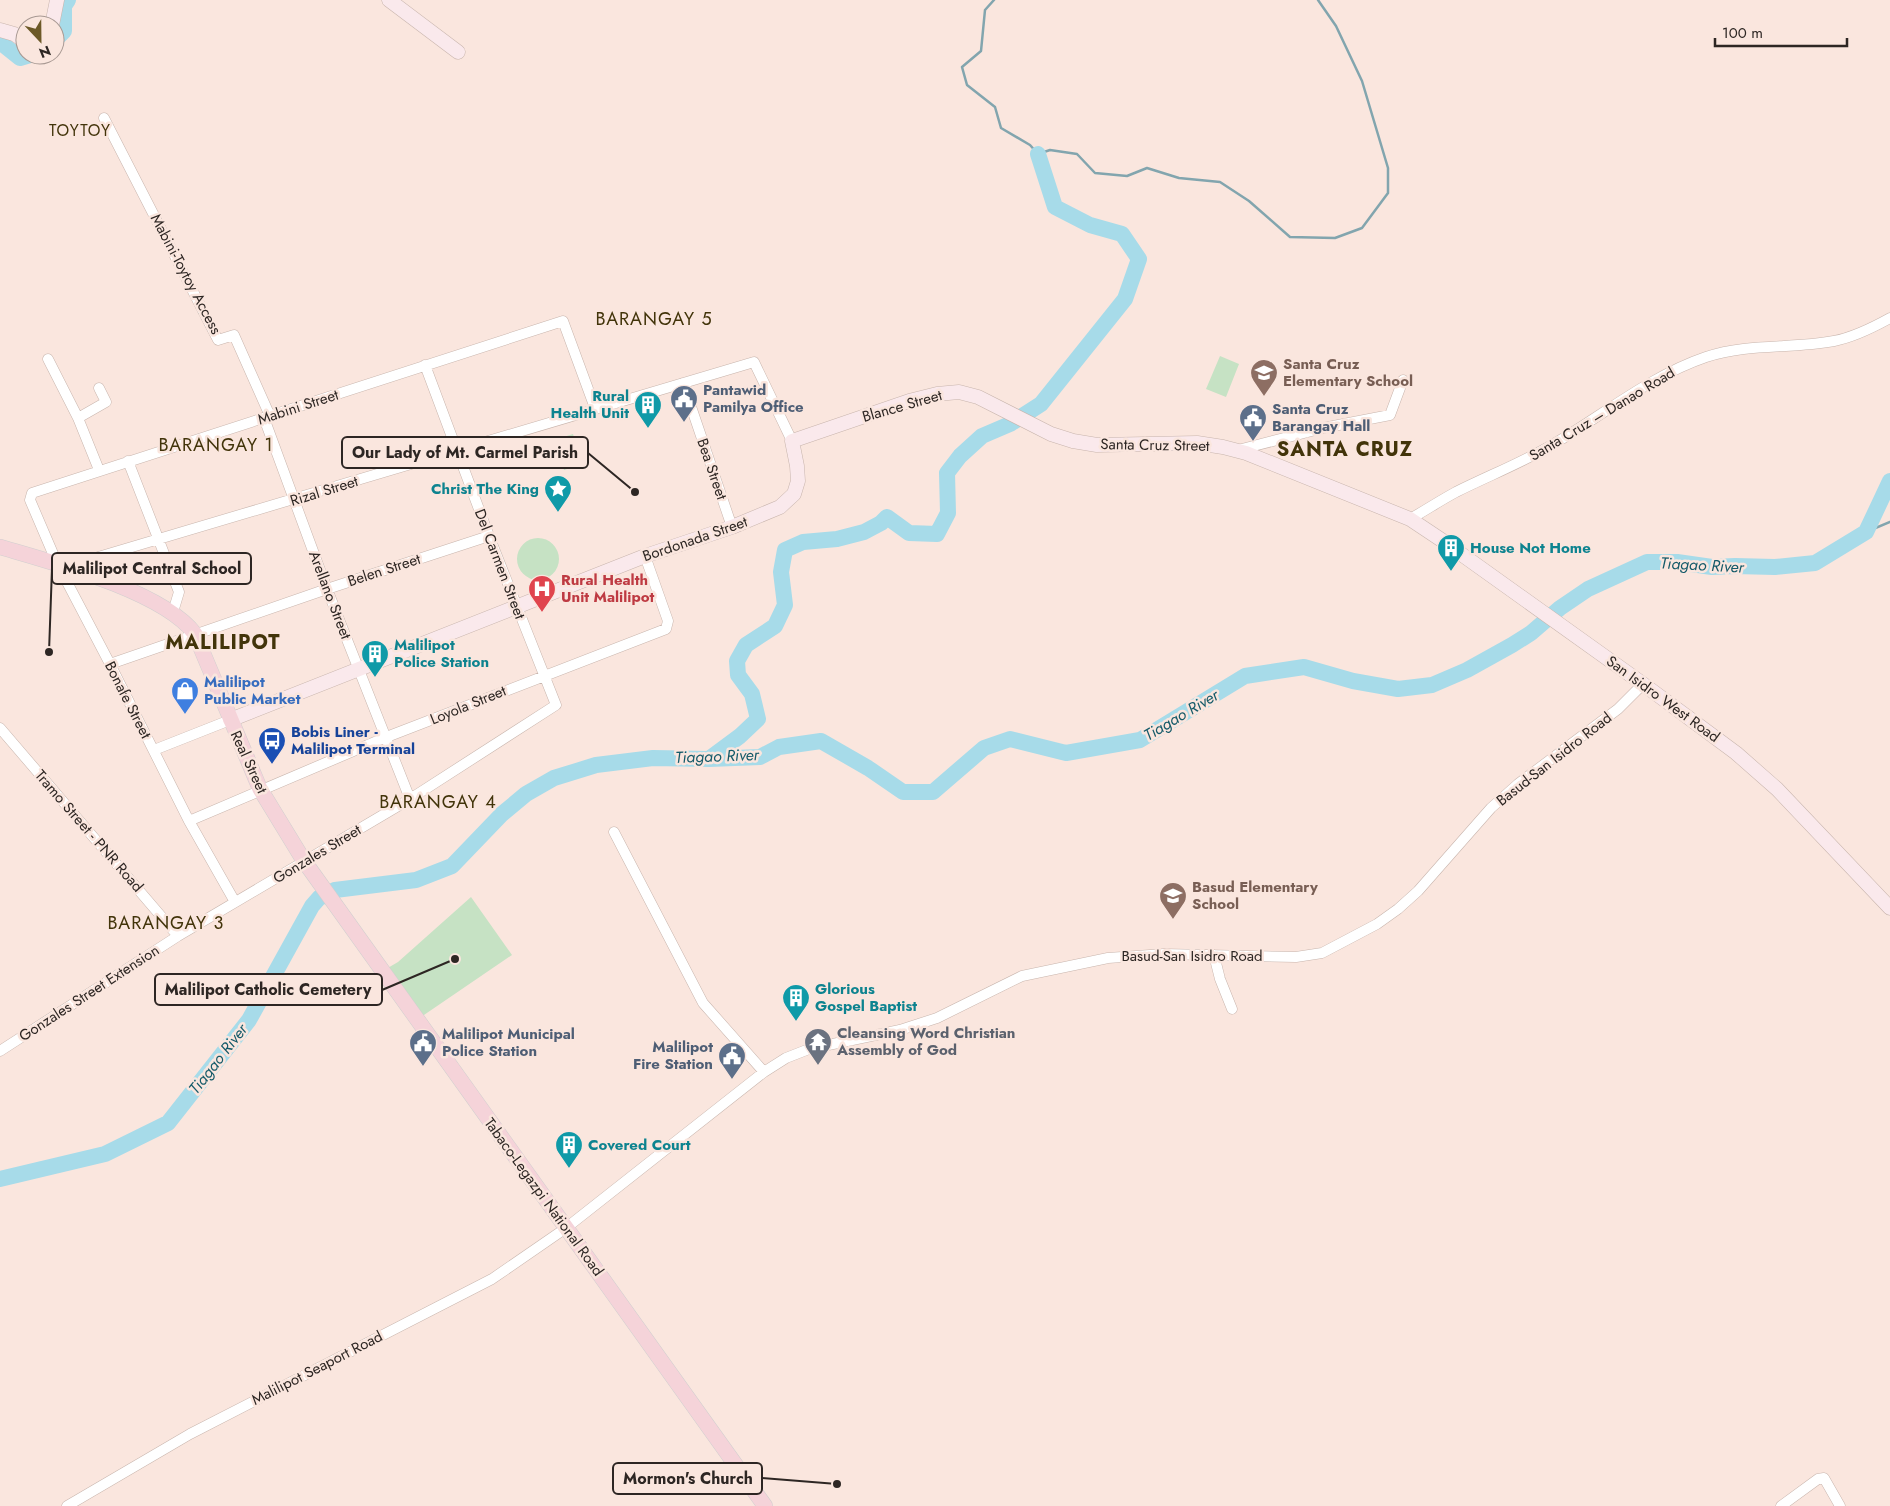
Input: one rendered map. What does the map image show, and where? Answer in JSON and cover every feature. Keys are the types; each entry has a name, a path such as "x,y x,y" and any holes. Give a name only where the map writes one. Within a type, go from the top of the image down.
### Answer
{"main road":[{"path":"0,547 62,565"},
{"name":"Real Street","path":"62,565 127,590 173,612 188,624 195,634 260,789 322,888"},
{"name":"Tabaco-Legazpi National Road","path":"322,888 766,1506"}],"street":[{"path":"54,15 57,0"},
{"path":"388,0 458,52"},
{"path":"0,30 15,35"},
{"name":"Mabini-Toytoy Access","path":"104,118 218,340 234,334 267,417"},
{"name":"Santa Cruz – Danao Road","path":"1410,519 1455,492 1544,449 1588,424 1645,386 1680,368 1708,357 1740,349 1834,341 1866,331 1890,318"},
{"name":"Mabini Street","path":"32,493 564,321 594,408"},
{"path":"48,359 78,418 99,470"},
{"name":"Rizal Street","path":"62,565 159,540 594,408 754,362 792,441"},
{"name":"Del Carmen Street","path":"425,365 456,451 556,705"},
{"path":"1237,450 1323,428 1390,415 1403,380"},
{"name":"Bea Street","path":"684,383 732,526"},
{"path":"78,418 106,402 98,388"},
{"name":"Blance Street","path":"792,441 909,401 937,394 959,392 978,397 1012,413"},
{"name":"Santa Cruz Street","path":"1012,413 1051,434 1073,441 1097,445 1197,444 1223,446 1410,519"},
{"name":"Arellano Street","path":"267,417 327,588 384,738 410,799"},
{"name":"Bordonada Street","path":"230,720 645,556 780,508 794,494 798,481 798,466 792,441"},
{"path":"128,461 179,592 173,612"},
{"name":"Bonafe Street","path":"32,493 30,500 110,664 189,820 235,902"},
{"name":"San Isidro West Road","path":"1410,519 1643,684 1736,753 1776,789 1890,908"},
{"name":"Belen Street","path":"110,664 327,588 489,536"},
{"name":"Loyola Street","path":"189,820 384,738 666,629 668,621 645,556"},
{"name":"Basud-San Isidro Road","path":"566,1228 764,1072 786,1058 808,1049 900,1030 931,1020 1022,976 1108,958 1129,955 1308,956 1322,953 1377,924 1418,891 1491,808 1518,784 1618,709 1643,684"},
{"name":"Gonzales Street","path":"178,936 410,799 556,705"},
{"path":"154,750 230,720"},
{"name":"Tramo Street - PNR Road","path":"0,728 178,936"},
{"path":"614,832 703,1002 764,1072"},
{"name":"Gonzales Street Extension","path":"0,1051 178,936"},
{"path":"1214,955 1220,979 1232,1010"},
{"name":"Malilipot Seaport Road","path":"67,1506 190,1434 492,1279 566,1228"},
{"path":"1781,1506 1818,1479 1824,1478 1840,1506"}],"green space":[{"path":"1220,356 1239,364 1226,397 1206,389"},
{"path":"573,434 582,464 564,470 554,440"},
{"path":"542,538 550,541 556,547 559,559 556,571 550,577 534,580 526,577 520,571 517,555 520,547 526,541"},
{"path":"471,897 512,955 421,1017 386,969 398,962"}],"waterway":[{"path":"64,15 64,6 68,0"},
{"path":"994,0 985,10 981,51 962,67 967,85 995,107 1001,128 1030,145 1038,154 1050,150 1077,154 1095,173 1127,176 1147,168 1179,178 1220,182 1249,201 1290,237 1335,238 1362,228 1388,193 1388,168 1362,81 1336,26 1318,0"},
{"path":"0,42 15,54"},
{"path":"709,759 740,736 758,719 752,694 738,675 737,661 746,645 775,626 785,605 781,572 785,550 803,542 837,539 864,532 881,523 887,517 909,533 937,534 948,513 947,473 960,456 982,436 1010,424 1041,404 1125,299 1139,259 1122,234 1090,225 1055,207 1038,154"},
{"name":"Tiagao River","path":"0,1179 105,1154 168,1123 249,1020 312,906 319,898 335,890 416,880 452,866 502,814 526,794 554,778 596,765 653,758 709,759 760,757 779,747 821,741 868,768 903,792 933,792 984,748 1010,739 1066,753 1140,740 1245,676 1304,667 1353,681 1398,689 1432,685 1467,670 1512,645 1531,633 1560,608 1588,589 1647,562 1677,562 1712,567 1775,567 1815,563 1866,532 1890,481"},
{"path":"1866,532 1890,522"}],"place":[{"name":"Santa Cruz Elementary School","path":"1264,397"},
{"name":"Pantawid Pamilya Office","path":"684,423"},
{"name":"Rural Health Unit","path":"648,429"},
{"name":"Santa Cruz Barangay Hall","path":"1253,442"},
{"name":"Our Lady of Mt. Carmel Parish","path":"635,492"},
{"name":"Christ The King","path":"558,513"},
{"name":"House Not Home","path":"1451,572"},
{"name":"Rural Health Unit Malilipot","path":"542,613"},
{"name":"Malilipot Central School","path":"49,652"},
{"name":"Malilipot Police Station","path":"375,678"},
{"name":"Malilipot Public Market","path":"185,715"},
{"name":"Bobis Liner - Malilipot Terminal","path":"272,765"},
{"name":"Basud Elementary School","path":"1173,920"},
{"name":"Malilipot Catholic Cemetery","path":"455,959"},
{"name":"Glorious Gospel Baptist","path":"796,1022"},
{"name":"Cleansing Word Christian Assembly of God","path":"818,1066"},
{"name":"Malilipot Municipal Police Station","path":"423,1067"},
{"name":"Malilipot Fire Station","path":"732,1080"},
{"name":"Covered Court","path":"569,1169"},
{"name":"Mormon's Church","path":"837,1484"}],"district":[{"name":"TOYTOY","path":"80,130"},
{"name":"BARANGAY 5","path":"654,319"},
{"name":"BARANGAY 1","path":"216,445"},
{"name":"SANTA CRUZ","path":"1345,449"},
{"name":"MALILIPOT","path":"223,642"},
{"name":"BARANGAY 4","path":"438,802"},
{"name":"BARANGAY 3","path":"166,923"}]}
